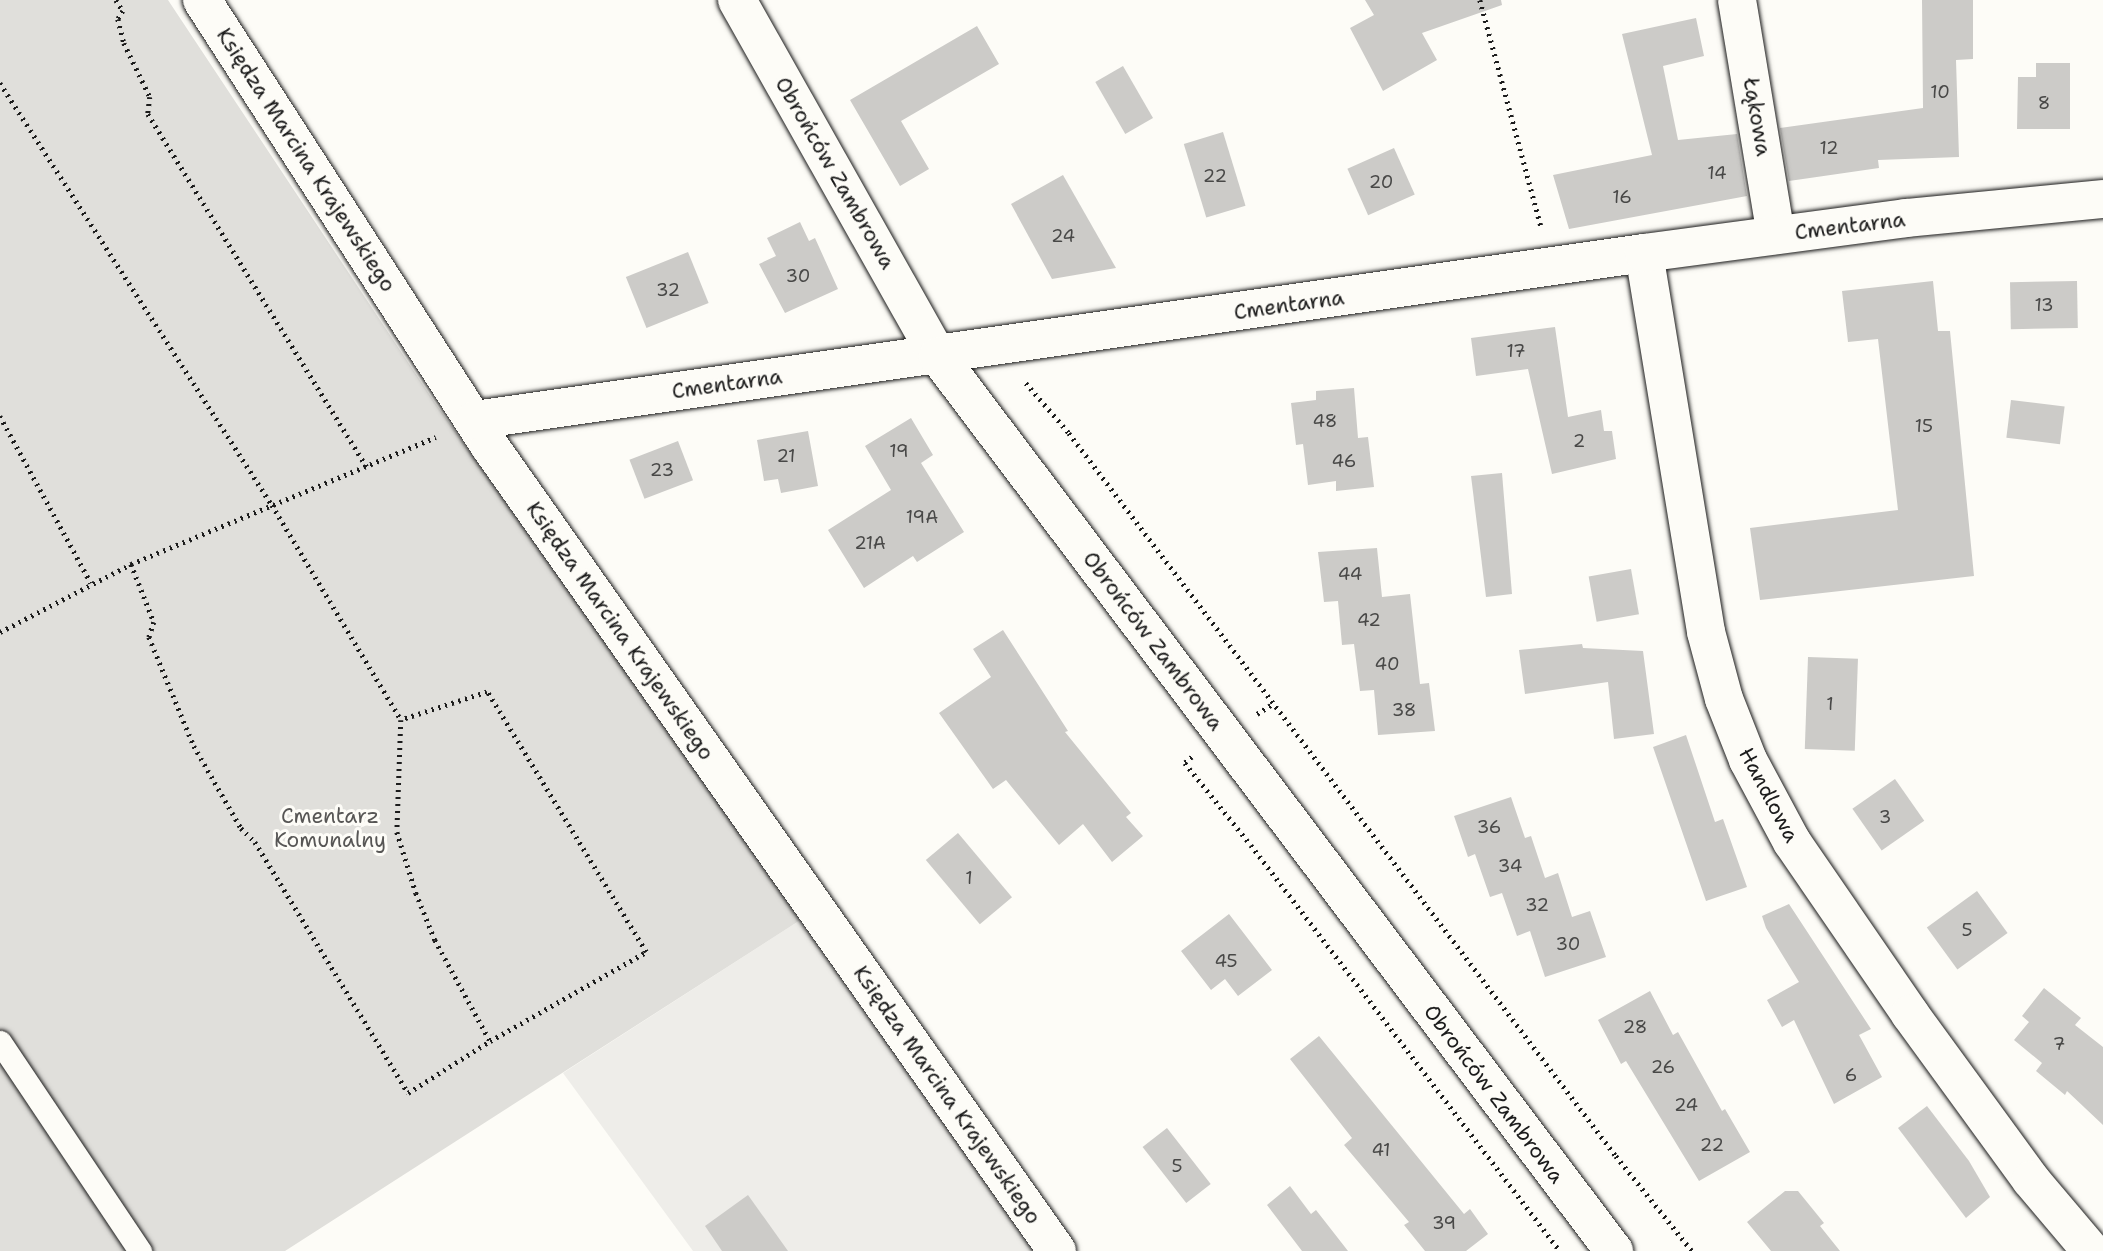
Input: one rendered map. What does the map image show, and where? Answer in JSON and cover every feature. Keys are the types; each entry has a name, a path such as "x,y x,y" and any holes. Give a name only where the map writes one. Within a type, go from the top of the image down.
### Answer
{"street":[{"name":"Księdza Marcina Krajewskiego","path":"202,0 497,456 1056,1251"},
{"name":"Obrońców Zambrowa","path":"737,0 938,356 1615,1251"},
{"name":"Łąkowa","path":"1737,0 1776,235"},
{"name":"Cmentarna","path":"475,420 1776,235 2103,199"},
{"name":"Handlowa","path":"1644,253 1706,632 1724,699 1748,760 1792,842 1910,1014 2031,1180 2091,1251"}],"lane":[{"path":"0,1042 140,1251"}],"path":[{"path":"116,0 123,11 118,19 124,43 150,97 148,114 367,467"},
{"path":"1480,0 1555,266"},
{"path":"0,83 272,505 401,720 397,832 416,893 435,940 490,1041"},
{"path":"996,348 1077,444 1616,1156 1692,1251"},
{"path":"0,416 91,583"},
{"path":"0,632 131,564 475,420"},
{"path":"131,564 154,622 149,637 194,746 241,828 255,842 408,1093 490,1041 646,952 488,692 401,720"},
{"path":"1200,750 1185,763 1251,845 1560,1251"}],"shaded area":[{"path":"802,919 1057,1251 693,1251 563,1073"}],"green space":[{"name":"Cmentarz Komunalny","path":"0,0 168,0 435,403 802,919 285,1251 0,1251"}],"building":[{"path":"1365,0 1501,0 1502,5 1422,33 1437,60 1383,91 1350,28 1374,15"},
{"path":"1922,0 1973,0 1973,59 1956,60 1959,157 1878,160 1879,168 1789,181 1780,128 1923,108"},
{"path":"1696,18 1704,56 1663,66 1678,140 1737,134 1747,196 1569,229 1553,175 1652,155 1622,34"},
{"path":"977,26 999,64 901,121 929,169 900,186 850,100"},
{"path":"2036,63 2070,63 2070,129 2017,129 2018,77 2036,77"},
{"path":"1123,66 1153,118 1125,134 1095,82"},
{"path":"1223,132 1246,206 1206,218 1184,144"},
{"path":"1394,148 1415,195 1368,215 1347,169"},
{"path":"1063,175 1116,268 1052,279 1011,204"},
{"path":"800,222 809,241 815,238 838,289 785,313 759,264 776,256 767,238"},
{"path":"688,252 709,303 646,328 626,277"},
{"path":"1933,281 1938,331 1950,331 1974,576 1760,600 1750,528 1898,510 1878,339 1848,342 1842,291"},
{"path":"2077,281 2078,328 2011,329 2010,282"},
{"path":"1555,327 1568,417 1601,410 1604,431 1612,431 1616,459 1552,474 1528,369 1476,376 1471,338"},
{"path":"1354,388 1358,438 1368,437 1374,487 1336,491 1336,481 1308,485 1303,444 1296,445 1291,403 1316,400 1316,391"},
{"path":"2011,400 2065,407 2060,444 2006,438"},
{"path":"911,418 933,455 921,463 964,532 917,562 913,556 864,588 828,530 891,490 865,446"},
{"path":"808,431 818,486 781,493 778,479 764,481 757,440"},
{"path":"678,441 693,480 645,499 629,460"},
{"path":"1502,473 1512,594 1486,597 1471,476"},
{"path":"1377,548 1382,597 1410,594 1420,684 1429,683 1435,731 1378,735 1374,690 1360,691 1354,644 1342,645 1338,601 1324,602 1318,552"},
{"path":"1631,569 1639,614 1597,622 1589,576"},
{"path":"1003,630 1068,731 1065,732 1131,813 1126,817 1143,836 1112,862 1083,824 1059,845 1006,780 993,789 939,713 991,677 973,649"},
{"path":"1582,644 1583,648 1643,651 1654,734 1614,739 1608,682 1525,694 1519,650"},
{"path":"1808,657 1858,659 1855,751 1805,749"},
{"path":"1686,735 1715,822 1723,819 1747,887 1706,901 1653,747"},
{"path":"1895,779 1924,821 1882,851 1852,809"},
{"path":"1511,797 1525,838 1531,836 1545,878 1558,873 1572,917 1590,911 1606,957 1545,977 1530,931 1517,936 1502,893 1490,897 1475,854 1468,857 1454,816"},
{"path":"958,833 1012,897 980,924 926,860"},
{"path":"1977,891 2008,933 1957,970 1927,927"},
{"path":"1789,904 1871,1029 1859,1035 1882,1077 1834,1104 1794,1020 1782,1027 1767,1000 1799,982 1766,928 1762,916"},
{"path":"1229,914 1272,970 1238,996 1225,979 1211,990 1181,951"},
{"path":"2044,988 2081,1018 2075,1025 2103,1047 2103,1125 2067,1091 2065,1095 2036,1071 2042,1063 2014,1040 2029,1022 2022,1016"},
{"path":"1650,991 1673,1035 1678,1032 1722,1111 1725,1109 1750,1152 1699,1181 1626,1061 1621,1064 1598,1020"},
{"path":"1319,1036 1464,1214 1470,1209 1488,1234 1466,1251 1425,1251 1404,1225 1409,1222 1344,1145 1352,1138 1290,1059"},
{"path":"1927,1106 1969,1161 1990,1197 1966,1218 1898,1128"},
{"path":"1167,1128 1211,1184 1186,1203 1143,1147"},
{"path":"1290,1186 1311,1214 1316,1210 1348,1251 1302,1251 1267,1205"},
{"path":"1785,1191 1798,1191 1824,1223 1820,1226 1840,1251 1771,1251 1747,1222"},
{"path":"748,1195 788,1251 722,1251 705,1226"}]}
